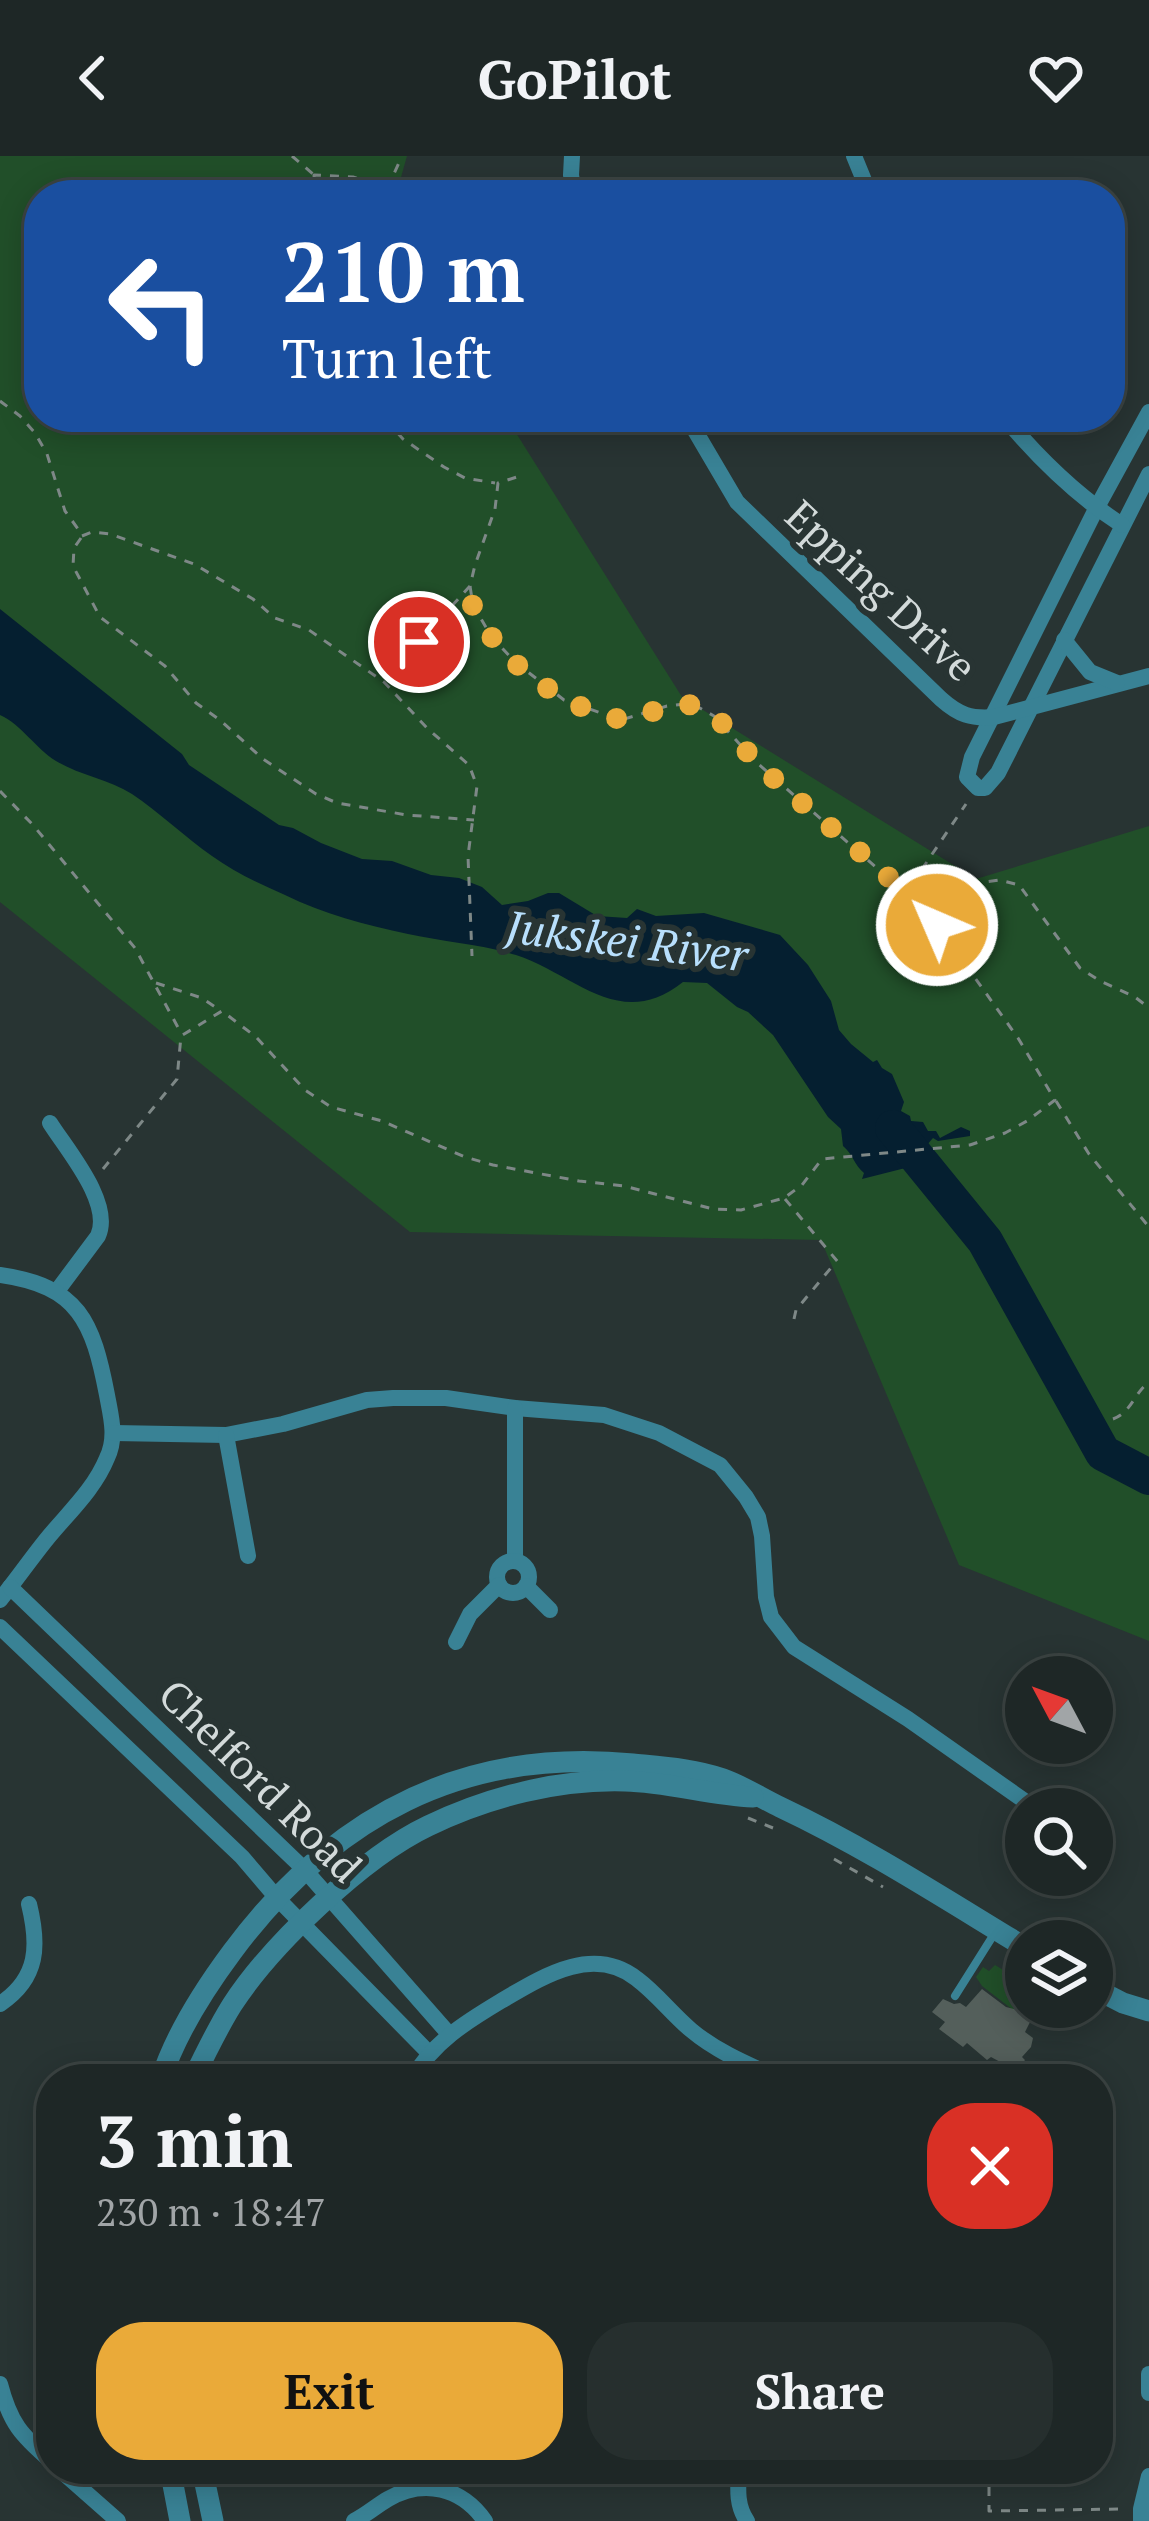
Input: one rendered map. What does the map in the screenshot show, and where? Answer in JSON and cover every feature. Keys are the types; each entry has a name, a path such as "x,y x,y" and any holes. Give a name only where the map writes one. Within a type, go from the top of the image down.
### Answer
{"street":[{"path":"1149,412 1096,508 968,768 968,777 978,788 993,782 1149,474"},
{"name":"Epping Drive","path":"696,432 737,502 950,707 970,718 1030,709 1149,676"},
{"path":"1018,432 1054,472 1122,525"},
{"path":"1064,640 1090,672 1122,685"},
{"path":"50,1123 100,1205 102,1227 57,1291"},
{"path":"0,1275 57,1291 83,1319 100,1362 114,1433 110,1454 85,1495 5,1593"},
{"path":"114,1433 226,1435 393,1398 446,1398 604,1415 659,1433 719,1465 735,1480 758,1517 771,1617 794,1647 1006,1788"},
{"path":"514,1561 515,1408"},
{"path":"226,1435 248,1556"},
{"path":"526,1586 515,1593 503,1590 497,1580 500,1568 520,1562 527,1570 526,1586 550,1610"},
{"path":"456,1642 470,1614 500,1585"},
{"name":"Chelford Road","path":"5,1593 304,1869 449,2035"},
{"name":"Chelford Road","path":"0,1627 242,1857 429,2053"},
{"path":"167,2064 185,2022 218,1970 304,1869 348,1833 398,1804 516,1766 579,1761 687,1770 722,1779 851,1845 1005,1935"},
{"path":"200,2064 247,1984 302,1924 396,1845 426,1827 499,1798 569,1784 624,1780 760,1798"},
{"path":"0,2004 26,1977 35,1955 29,1904"},
{"path":"340,1961 363,1939"},
{"path":"422,2064 449,2035 536,1980 582,1964 603,1964 636,1978 693,2032 750,2064"},
{"path":"1113,1998 1149,2011"},
{"path":"1149,2374 1149,2393"},
{"path":"0,2384 14,2426 36,2447"},
{"path":"1141,2515 1149,2476"},
{"path":"76,2484 118,2521"},
{"path":"173,2484 180,2521"},
{"path":"205,2484 212,2521"},
{"path":"739,2484 747,2521"},
{"path":"354,2521 389,2498 428,2488 446,2489 485,2521"}],"lane":[{"path":"955,1996 997,1930"}],"path":[{"path":"292,156 314,175 361,180"},
{"path":"314,175 314,180"},
{"path":"0,401 24,421"},
{"path":"34,432 47,454 65,511 82,536"},
{"path":"397,432 465,478 498,484 520,476"},
{"path":"472,603 470,586 498,498 498,484"},
{"path":"472,956 468,856 474,820 477,786 470,765 384,682 309,629 275,618 253,599 194,564 110,534 82,536 74,548 74,566 100,617 157,659 196,704 263,759 337,803 474,820"},
{"path":"380,653 419,642 470,586"},
{"path":"454,602 466,598 472,603 503,650 564,700 621,720 686,704 714,716 756,762 940,929 1018,1038 1089,1154 1149,1227"},
{"path":"916,878 978,788"},
{"path":"0,791 135,948 179,1025 177,1079 113,1159 86,1180"},
{"path":"889,878 1000,880 1019,886 1081,968 1149,1008"},
{"path":"154,983 202,998 222,1011 256,1037 305,1090 331,1107 382,1121 465,1156 548,1176 624,1186 713,1209 741,1210 784,1198 802,1185 822,1159 970,1145 1005,1133 1055,1100"},
{"path":"181,1036 222,1011"},
{"path":"784,1198 837,1261 796,1310 794,1319"},
{"path":"1113,1419 1123,1415 1149,1382"},
{"path":"748,1818 782,1831"},
{"path":"828,1856 889,1890"},
{"path":"989,2484 988,2511 1141,2515"}],"green space":[{"path":"0,156 407,156 400,180 24,180 24,432 515,432 682,697 976,879 1149,826 1149,1641 959,1565 821,1240 410,1232 0,902"},
{"path":"995,1965 1005,1971 1005,2004 976,1977 983,1967 989,1971"}],"water":[{"path":"0,609 182,754 189,765 279,825 321,843 362,859 392,861 431,875 459,878 482,887 502,905 559,893 597,916 627,918 637,909 656,916 704,913 780,935 808,965 831,1001 839,1030 892,1074 904,1102 901,1111 940,1138 961,1127 970,1136 938,1141 933,1138 926,1146 929,1162 862,1179 864,1173 843,1146 841,1129 773,1035 707,983 683,982 660,996 618,1001 516,955 345,918 238,872 132,794 56,761 0,715"}],"building":[{"path":"982,1989 1005,2006 1005,2028 1027,2028 1025,2032 1033,2038 1022,2064 987,2060 939,2029 945,2022 932,2012 943,1999 966,2007"}],"waterway":[{"name":"Jukskei River","path":"893,1128 985,1241 1103,1453 1149,1477"}],"route":[{"path":"419,642 454,602 466,598 503,650 564,700 621,720 668,706 698,707 714,716 756,762 937,925"}]}
